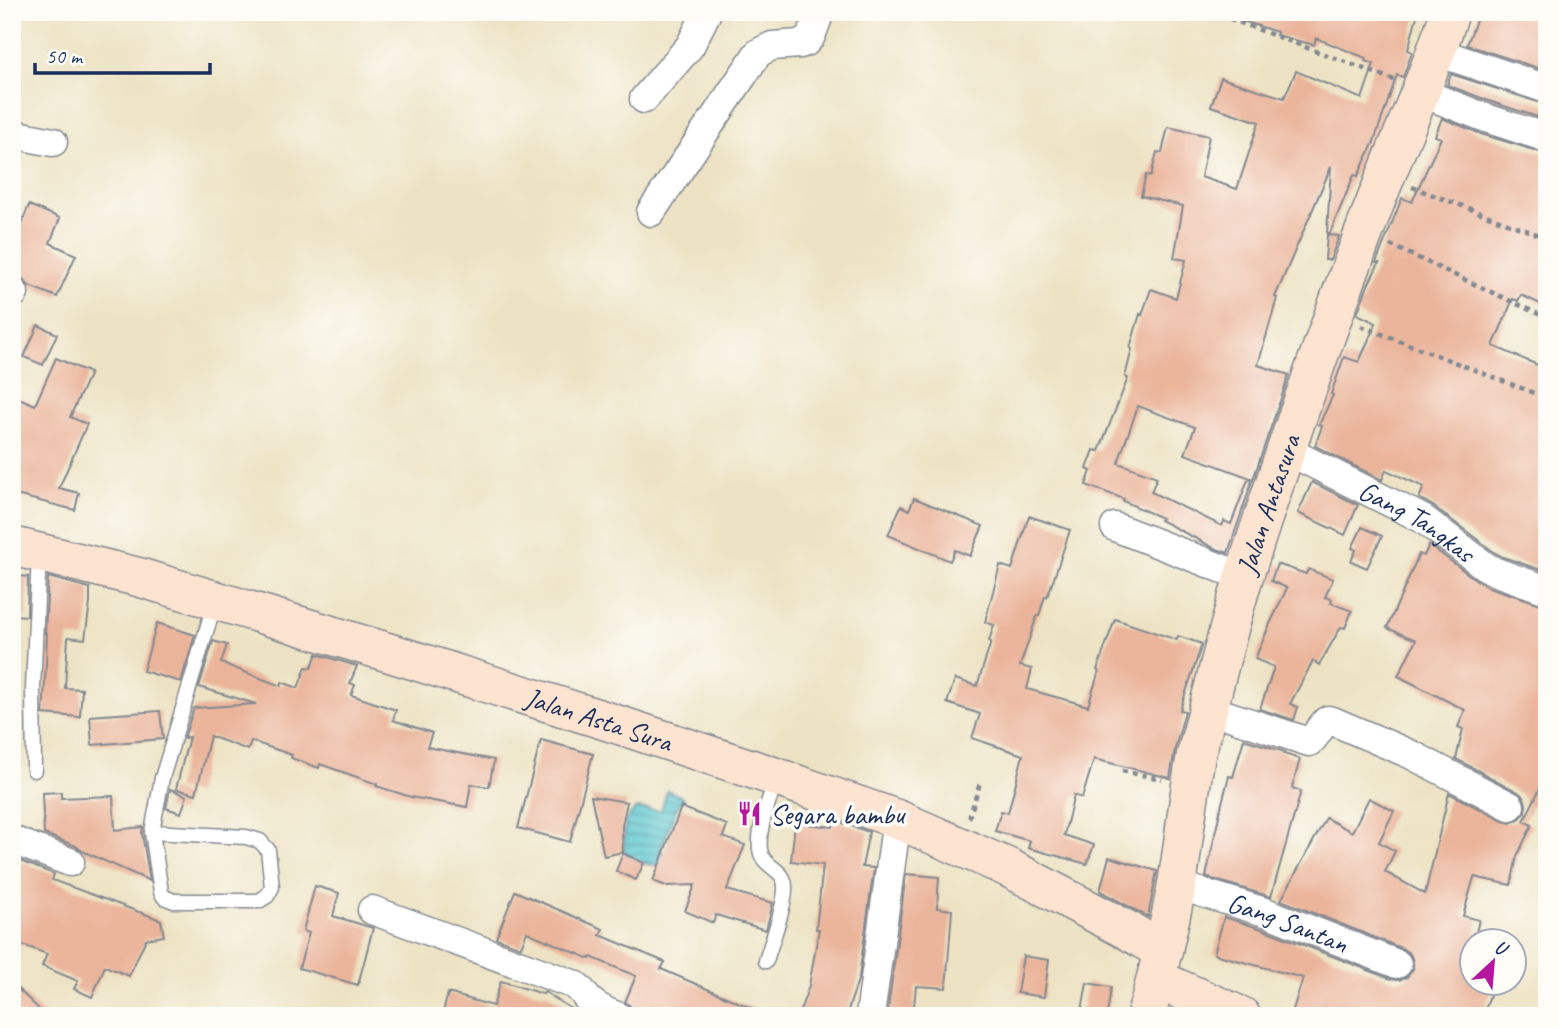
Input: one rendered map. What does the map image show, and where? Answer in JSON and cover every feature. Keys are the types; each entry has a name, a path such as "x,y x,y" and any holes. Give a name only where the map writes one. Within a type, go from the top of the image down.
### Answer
{"street":[{"path":"645,99 690,46 706,12"},
{"path":"651,212 758,53 772,46 806,42 820,12"},
{"name":"Jalan Antasura","path":"1146,1016 1177,885 1191,785 1208,709 1244,577 1310,379 1385,177 1437,52 1447,13"},
{"path":"1437,52 1547,89"},
{"path":"1420,92 1547,138"},
{"path":"12,134 53,142"},
{"name":"Gang Tangkas","path":"1286,450 1423,519 1496,572 1547,590"},
{"path":"1115,527 1244,577"},
{"name":"Jalan Asta Sura","path":"26,549 138,577 397,655 603,720 897,819 1009,868 1127,930 1159,965 1241,1016"},
{"path":"1208,709 1309,742 1324,723 1328,720 1335,722 1412,755 1510,806"},
{"path":"870,1016 897,819"},
{"path":"12,840 70,862"},
{"name":"Gang Santan","path":"1177,885 1268,913 1397,964"},
{"path":"372,910 575,985 592,1003 617,1016"}],"lane":[{"path":"26,549 34,770"},
{"path":"152,831 246,837 260,841 268,850 272,887 267,896 259,901 174,901 164,897 161,892 152,831 163,778 215,600"},
{"path":"766,961 786,885 779,871 763,858 759,839 776,777"}],"path":[{"path":"1211,12 1411,86 1420,92"},
{"path":"1385,177 1547,238"},
{"path":"1364,233 1547,318"},
{"path":"1334,315 1547,398"},
{"path":"1122,771 1191,785"},
{"path":"961,846 981,780"}],"water":[{"path":"667,790 684,798 676,809 660,851 670,857 660,866 630,859 624,850 625,822 636,808 661,811"}],"building":[{"path":"1227,12 1418,12 1408,50 1412,52 1403,77 1397,75 1373,144 1358,176 1354,175 1330,233 1327,233 1331,167 1275,297 1277,298 1258,365 1289,375 1253,479 1185,454 1195,427 1138,406 1118,463 1157,477 1151,492 1222,526 1224,521 1231,524 1248,480 1252,481 1228,553 1123,501 1124,499 1086,485 1091,471 1087,469 1094,450 1099,451 1128,378 1125,377 1132,349 1130,348 1151,289 1176,298 1186,260 1174,258 1183,206 1141,196 1146,175 1151,176 1157,152 1162,153 1168,127 1209,136 1201,177 1237,189 1259,122 1211,106 1221,78 1284,98 1296,71 1362,99 1374,64 1365,61 1366,58 1316,38 1314,45 1276,35 1277,32 1227,16"},
{"path":"1479,12 1547,12 1547,71 1467,45"},
{"path":"1451,74 1547,105 1547,120 1447,85"},
{"path":"1442,118 1481,134 1547,154 1547,307 1521,295 1518,301 1513,299 1493,346 1547,369 1547,572 1494,552 1419,498 1424,487 1386,470 1382,480 1315,446 1322,426 1319,425 1333,395 1331,394 1344,357 1359,362 1376,323 1357,314 1402,198 1412,202 1441,138 1435,136"},
{"path":"29,205 60,218 50,243 76,255 57,297 29,286 22,278 12,276 12,247"},
{"path":"1327,235 1339,236 1330,260 1325,260"},
{"path":"38,325 57,334 43,365 24,357"},
{"path":"56,358 90,373 70,417 87,424 59,488 79,493 75,510 12,494 12,395 35,405"},
{"path":"1312,482 1358,505 1345,535 1298,513"},
{"path":"914,498 983,526 970,556 955,550 950,561 888,535 901,506 909,510"},
{"path":"1029,516 1070,530 1020,666 1032,669 1027,689 1088,706 1115,619 1177,640 1178,636 1202,644 1180,710 1185,711 1170,778 1094,759 1082,798 1074,795 1064,835 1094,845 1087,864 1028,848 1030,841 995,831 1001,811 1008,813 1023,755 972,738 980,714 947,703 955,679 977,686 991,642 989,641 994,625 985,622 1000,565 1012,569"},
{"path":"1362,527 1382,536 1367,568 1351,561 1356,550 1352,548"},
{"path":"1429,545 1488,587 1547,606 1547,774 1524,821 1532,825 1517,856 1511,885 1474,877 1463,916 1479,920 1478,926 1458,926 1458,996 1490,996 1483,1016 1291,1016 1303,978 1214,954 1224,917 1391,979 1407,977 1413,969 1410,954 1403,949 1281,900 1326,818 1352,832 1369,798 1394,811 1379,842 1395,851 1385,872 1425,894 1449,793 1510,823 1525,813 1524,797 1518,792 1456,759 1463,729 1458,727 1465,710 1398,676 1416,640 1387,628 1419,554 1424,556"},
{"path":"1277,564 1306,574 1308,569 1333,579 1325,597 1332,599 1331,603 1352,611 1345,628 1341,627 1319,665 1313,661 1290,704 1298,707 1294,720 1260,709 1274,667 1255,659 1287,588 1271,581"},
{"path":"12,575 28,577 27,616 12,615"},
{"path":"48,577 90,588 85,639 68,637 65,688 82,689 80,717 43,714"},
{"path":"157,623 195,635 181,682 143,671"},
{"path":"213,641 227,645 221,663 281,686 282,682 298,688 306,667 311,668 317,654 357,666 350,683 355,685 351,695 396,710 393,720 432,733 427,747 494,760 489,787 471,784 467,807 411,797 320,764 319,768 291,758 292,755 251,741 248,750 210,736 196,794 176,789 189,737 184,738 194,708 256,704 199,687"},
{"path":"160,711 163,739 92,745 90,716"},
{"path":"1244,739 1300,759 1292,788 1301,791 1271,897 1206,877 1229,776 1233,777"},
{"path":"541,740 593,754 570,842 518,828"},
{"path":"170,789 187,796 181,813 166,808"},
{"path":"61,792 61,798 113,796 115,830 143,827 150,881 44,834 42,793"},
{"path":"591,796 627,802 622,826 623,852 604,856"},
{"path":"681,807 727,825 723,837 745,845 727,890 773,903 766,930 716,915 713,923 685,911 695,885 666,886 653,881"},
{"path":"834,820 869,832 862,867 874,868 859,977 846,1016 798,1016 809,986 819,929 816,929 823,865 791,861 795,823 833,827"},
{"path":"623,853 644,863 636,880 616,871"},
{"path":"1109,857 1157,871 1148,917 1100,891"},
{"path":"12,858 54,874 52,880 161,920 164,936 146,939 129,976 105,966 92,997 74,989 78,981 42,966 47,954 12,941"},
{"path":"906,874 939,877 937,908 952,910 946,988 916,986 913,1016 887,1016"},
{"path":"315,886 339,893 333,916 373,928 358,985 299,968 309,933 303,931"},
{"path":"515,891 603,929 600,935 665,962 661,969 770,1016 671,1016 651,1007 647,1016 633,1016 630,1006 625,1002 636,976 527,932 521,947 496,938"},
{"path":"1023,956 1049,960 1044,997 1017,993"},
{"path":"501,981 543,994 545,992 582,1016 442,1016 448,993 493,1006"},
{"path":"12,983 46,1016 12,1016"},
{"path":"1087,983 1111,987 1107,1016 1081,1016"}],"place":[{"name":"Segara bambu","path":"750,814"}]}
